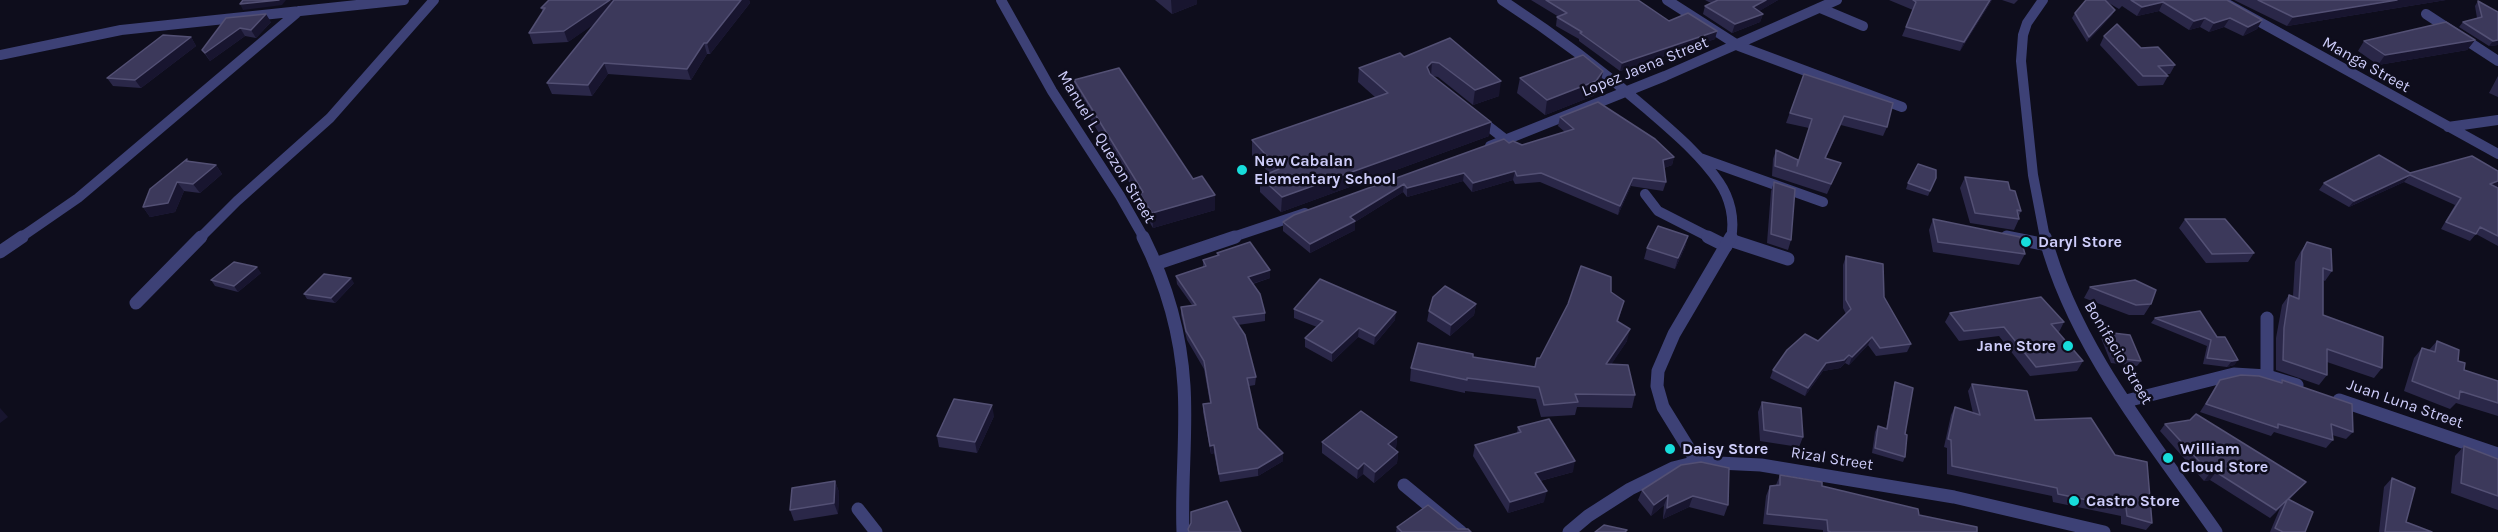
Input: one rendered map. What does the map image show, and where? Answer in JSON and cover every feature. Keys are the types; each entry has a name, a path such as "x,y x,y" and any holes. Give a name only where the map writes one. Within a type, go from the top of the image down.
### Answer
{"street":[{"path":"0,55 121,30 404,0"},
{"path":"136,303 237,201 330,118 434,0"},
{"name":"Manuel L. Quezon Street","path":"1001,0 1052,91 1128,209 1155,264 1177,337 1183,375 1185,402 1181,505 1183,532"},
{"path":"1502,0 1566,42 1628,93 1699,157 1718,178 1730,202 1728,243 1660,361 1657,385 1666,414 1697,462"},
{"path":"1667,0 1739,46 1902,107"},
{"name":"Lopez Jaena Street","path":"1474,152 1628,93 1739,46 1837,0"},
{"name":"Bonifacio Street","path":"2043,0 2028,17 2022,32 2022,57 2032,166 2047,244 2073,315 2126,401 2216,532"},
{"name":"Manga Street","path":"2220,0 2498,154"},
{"path":"1820,8 1863,26"},
{"path":"0,252 78,198 299,11"},
{"path":"2426,14 2498,61"},
{"path":"1469,111 1506,140"},
{"path":"2448,127 2498,120"},
{"path":"1699,157 1823,202"},
{"path":"1645,194 1658,211 1728,243 1788,259"},
{"path":"1155,264 1321,207"},
{"path":"1991,235 2047,244"},
{"path":"2267,318 2267,376"},
{"path":"2126,401 2234,374 2267,376 2308,389"},
{"name":"Juan Luna Street","path":"2330,397 2498,454"},
{"name":"Rizal Street","path":"1569,532 1588,516 1630,489 1673,468 1697,462 1761,465 1954,496 2104,532"},
{"path":"1404,485 1461,532"},
{"path":"858,509 876,532"}],"building":[{"path":"243,0 279,0 240,4"},
{"path":"549,0 610,0 564,31 529,33 545,8 541,8"},
{"path":"614,0 741,0 707,43 704,43 687,69 604,63 588,85 547,83"},
{"path":"1546,0 1638,0 1669,21 1688,13 1717,31 1622,63 1580,33 1582,32 1557,17 1567,13"},
{"path":"1718,0 1766,0 1753,7 1763,14 1735,24 1705,6"},
{"path":"1913,0 1990,0 1964,42 1906,27 1916,2"},
{"path":"2086,0 2105,0 2115,10 2089,37 2075,13"},
{"path":"2131,0 2227,0 2262,20 2248,27 2230,18 2214,23 2205,18 2194,21 2163,2 2142,7"},
{"path":"2258,0 2397,0 2293,17"},
{"path":"2478,1 2498,12 2498,40 2493,41 2463,22 2482,17"},
{"path":"266,14 251,30 240,28 205,53 202,50 226,18"},
{"path":"2446,22 2475,40 2385,55 2364,41"},
{"path":"2117,24 2141,48 2158,47 2175,65 2158,66 2168,76 2143,76 2104,36"},
{"path":"163,35 191,37 135,80 107,78"},
{"path":"1450,38 1501,81 1475,90 1439,63 1432,62 1427,67 1430,74 1491,122 1282,197 1260,177 1279,169 1252,140 1388,93 1359,68 1400,53 1404,57"},
{"path":"1583,55 1603,71 1596,81 1547,100 1520,78"},
{"path":"1119,68 1193,179 1202,176 1215,195 1152,213 1140,194 1143,192 1074,80"},
{"path":"1804,74 1893,103 1887,127 1844,116 1825,158 1841,163 1831,184 1775,166 1776,150 1798,160 1797,166 1812,119 1790,113"},
{"path":"1598,102 1655,139 1674,157 1663,160 1666,182 1633,178 1620,206 1541,173 1517,176 1515,171 1473,183 1464,173 1407,188 1404,184 1350,217 1355,221 1310,244 1283,222 1294,215 1504,139 1509,143 1513,141 1522,145 1574,129 1560,117"},
{"path":"2379,155 2410,173 2472,156 2498,171 2498,181 2490,184 2498,188 2498,236 2480,227 2476,234 2446,222 2461,198 2410,175 2354,201 2324,183"},
{"path":"187,159 186,161 216,165 193,184 177,182 168,203 143,207 150,189"},
{"path":"1918,164 1936,170 1936,178 1930,191 1908,183"},
{"path":"1965,177 2008,182 2010,190 2015,191 2021,211 2017,210 2019,219 1975,213"},
{"path":"1774,182 1795,189 1791,240 1771,234"},
{"path":"1933,219 2020,237 2025,254 1938,242"},
{"path":"2185,219 2225,219 2254,253 2212,254"},
{"path":"1658,226 1688,236 1678,258 1647,248"},
{"path":"1250,242 1270,270 1248,277 1260,294 1265,313 1233,317 1245,335 1256,377 1247,378 1258,428 1283,453 1258,468 1219,474 1214,445 1210,446 1203,404 1211,403 1204,361 1186,331 1181,307 1196,305 1176,276 1206,266 1203,260 1219,255 1217,253"},
{"path":"2307,242 2331,249 2332,271 2323,268 2323,315 2383,337 2382,368 2327,349 2327,375 2283,360 2284,328 2289,295 2299,299 2302,252"},
{"path":"1846,256 1883,264 1884,297 1911,344 1880,348 1872,337 1852,357 1849,355 1844,360 1826,363 1808,388 1773,370 1787,350 1805,334 1818,341 1851,309 1846,300"},
{"path":"234,262 257,267 234,286 211,280"},
{"path":"1581,266 1611,277 1611,292 1624,301 1617,321 1630,329 1606,364 1628,365 1635,395 1575,394 1578,402 1544,405 1539,387 1467,378 1467,380 1411,368 1418,343 1473,354 1473,357 1535,367 1537,358 1540,358 1568,304"},
{"path":"324,274 351,278 331,298 304,294"},
{"path":"1320,279 1396,312 1375,336 1359,328 1332,353 1305,338 1323,321 1294,309"},
{"path":"2135,280 2156,290 2151,304 2136,305 2090,287"},
{"path":"1445,286 1476,304 1451,325 1429,311 1433,297"},
{"path":"2041,297 2064,322 2051,324 2083,361 2036,367 2004,327 1964,331 1950,313"},
{"path":"2200,311 2217,337 2225,337 2238,360 2207,358 2211,340 2155,318"},
{"path":"2104,332 2130,335 2141,361 2114,358"},
{"path":"2437,341 2459,350 2458,361 2465,363 2464,370 2498,381 2498,403 2460,391 2459,399 2412,381 2422,348 2435,352"},
{"path":"2241,375 2259,376 2282,383 2282,380 2352,404 2353,432 2331,424 2333,440 2278,424 2278,428 2206,404 2220,380"},
{"path":"1895,382 1913,388 1905,434 1907,435 1905,457 1875,448 1878,426 1887,429"},
{"path":"1972,384 2027,391 2035,420 2091,418 2115,455 2147,462 2152,523 2127,516 2126,508 2058,494 2057,488 1952,466 1951,440 1948,439 1955,407 1980,415"},
{"path":"954,399 992,405 975,442 937,436"},
{"path":"1762,402 1801,408 1803,437 1764,430"},
{"path":"1361,411 1397,437 1388,444 1398,452 1375,472 1364,463 1358,469 1322,442"},
{"path":"2196,414 2306,482 2288,499 2313,512 2305,532 2283,532 2275,528 2287,500 2276,510 2216,472 2210,473 2165,424 2190,420"},
{"path":"1549,419 1575,461 1535,473 1547,491 1510,502 1475,445 1521,432 1518,427"},
{"path":"2464,446 2498,459 2498,496 2461,483"},
{"path":"1701,462 1729,468 1728,505 1693,496 1667,508 1668,495 1654,505 1642,490 1681,465"},
{"path":"1780,475 1822,482 1822,486 1918,509 1919,515 1977,527 1977,532 1831,532 1828,531 1827,520 1767,514 1770,486 1780,485"},
{"path":"2392,478 2415,488 2406,522 2432,532 2385,532"},
{"path":"835,481 834,503 790,510 792,488"},
{"path":"1227,501 1241,532 1189,532 1191,512"},
{"path":"1428,505 1458,529 1468,529 1471,532 1402,532 1397,527"},
{"path":"1604,525 1627,530 1625,532 1595,532"}],"place":[{"name":"New Cabalan Elementary School","path":"1242,170"},
{"name":"Daryl Store","path":"2026,242"},
{"name":"Jane Store","path":"2068,346"},
{"name":"Daisy Store","path":"1670,449"},
{"name":"William Cloud Store","path":"2168,458"},
{"name":"Castro Store","path":"2074,501"}]}
